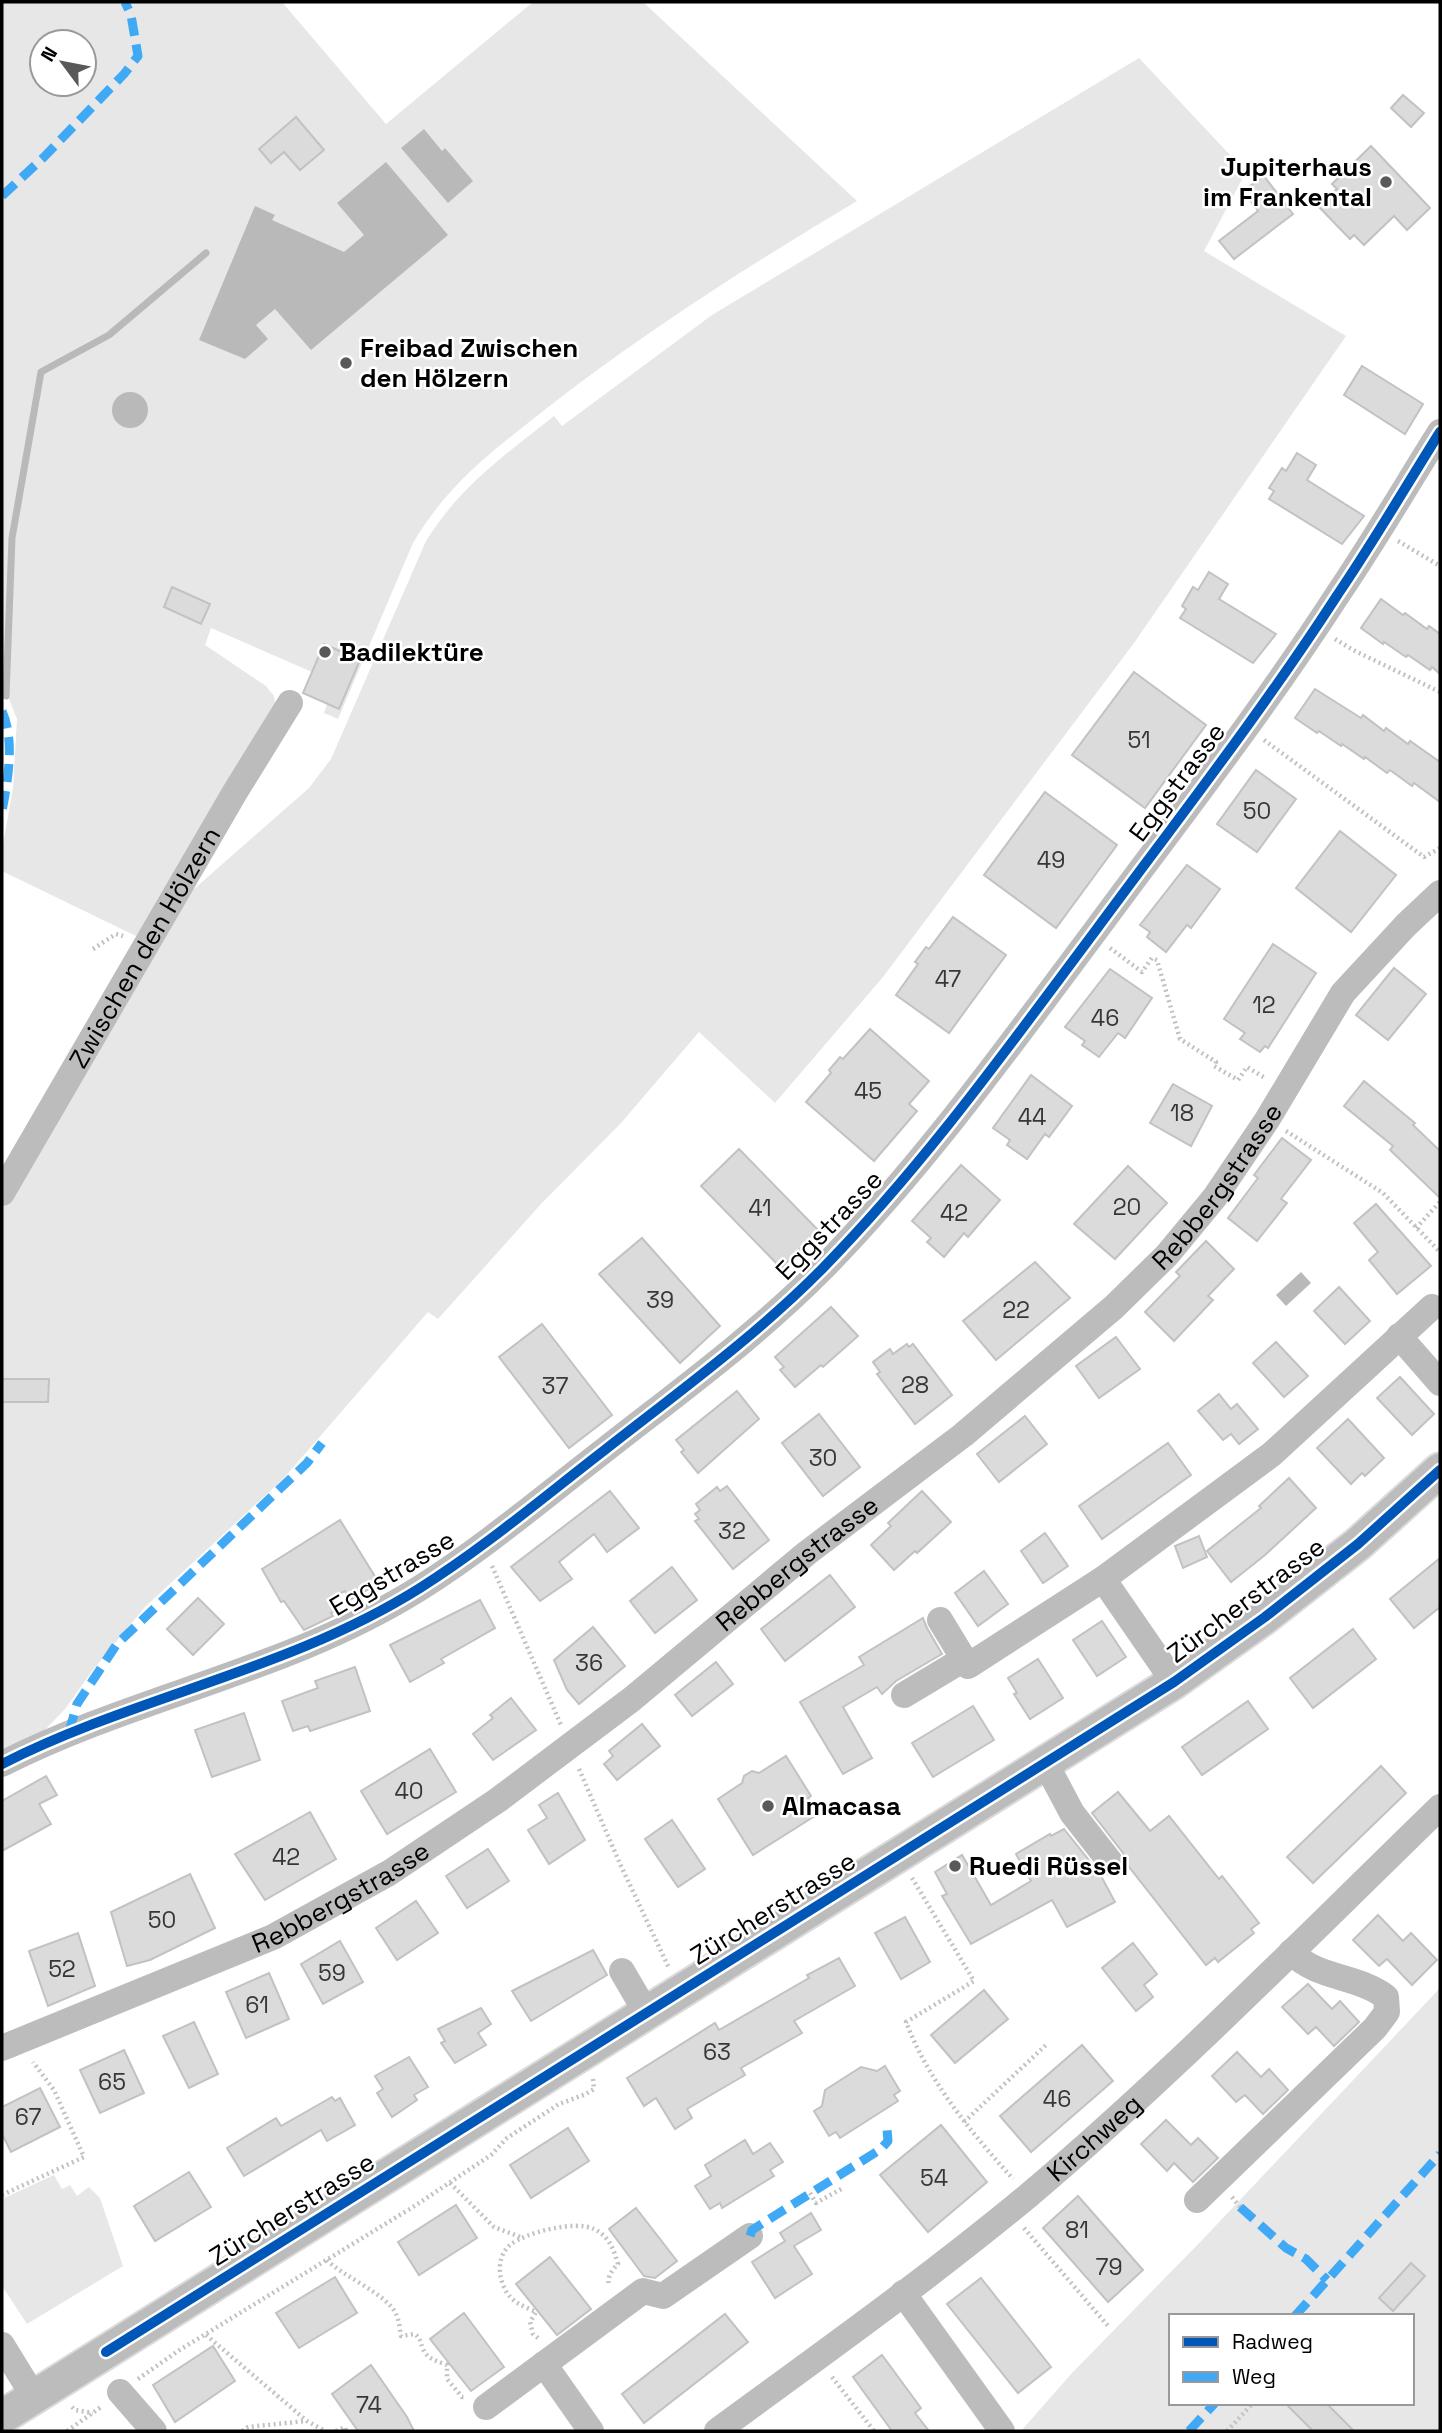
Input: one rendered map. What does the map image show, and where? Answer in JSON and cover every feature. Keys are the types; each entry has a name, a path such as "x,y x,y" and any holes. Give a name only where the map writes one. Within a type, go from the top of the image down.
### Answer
{"main road":[{"name":"Zürcherstrasse","path":"2,2417 1174,1682 1265,1617 1358,1544 1440,1470"}],"street":[{"name":"Eggstrasse","path":"2,1764 69,1732 258,1667 350,1628 420,1588 480,1547 749,1337 822,1269 890,1195 966,1105 1317,627 1440,432"},
{"name":"Zwischen den Hölzern","path":"2,1193 235,792 290,703"},
{"name":"Rebbergstrasse","path":"9,2044 273,1937 389,1873 573,1753 632,1699 807,1552 963,1435 1115,1307 1167,1255 1214,1197 1267,1120 1343,993 1406,925 1440,893"},
{"path":"904,1695 966,1662 1103,1579 1272,1454 1432,1307"},
{"path":"1399,1336 1440,1383"},
{"name":"Zürcherstrasse","path":"1103,1579 1174,1682"},
{"path":"940,1620 966,1662"},
{"path":"1046,1764 1072,1813 1111,1863"},
{"name":"Kirchweg","path":"718,2431 903,2293 1028,2195 1188,2052 1440,1807"},
{"path":"1197,2200 1375,2028 1387,2012 1386,1997 1375,1989 1313,1969 1291,1952"},
{"path":"622,1971 647,2014"},
{"path":"486,2407 643,2291 663,2296 750,2236"},
{"path":"903,2293 1002,2431"},
{"path":"2,2345 34,2397"},
{"path":"544,2364 591,2431"},
{"path":"120,2392 154,2431"}],"path":[{"path":"1379,530 1440,566"},
{"path":"1317,627 1353,650 1440,692"},
{"path":"1246,727 1424,857 1440,848"},
{"path":"1107,946 1142,972 1152,958 1157,960 1180,1039 1216,1062 1213,1066 1238,1080 1247,1067 1271,1082"},
{"path":"1267,1120 1383,1193 1440,1252"},
{"path":"1416,1228 1440,1202"},
{"path":"490,1563 621,1866 672,1975"},
{"path":"911,1875 974,1982 906,2022 937,2083 964,2122 1028,2195"},
{"path":"2,2195 83,2157 54,2090 9,2044"},
{"path":"964,2122 1046,2045"},
{"path":"67,2431 206,2335 450,2183 491,2155 507,2138 559,2104 594,2089 592,2075"},
{"path":"450,2183 494,2227 523,2238"},
{"path":"810,2193 816,2203 843,2188"},
{"path":"1017,2220 1108,2326"},
{"path":"544,2364 547,2350 533,2334 530,2322 536,2312 514,2301 500,2280 503,2254 510,2245 558,2227 579,2226 595,2230 612,2245 618,2264 608,2281 611,2291 623,2306"},
{"path":"327,2260 333,2267 373,2292 396,2312 401,2336 415,2334 421,2339 424,2351 431,2359 447,2365 447,2379 463,2397 478,2397 486,2407"},
{"path":"206,2335 307,2421 325,2431"},
{"path":"825,2368 874,2431"},
{"path":"1227,2431 1251,2405"},
{"path":"72,2407 75,2410 94,2413"},
{"path":"242,2431 248,2427 307,2421"},
{"path":"336,2431 345,2427 346,2431"}],"shaded area":[{"name":"Freibad Zwischen den Hölzern","path":"2,2 282,2 386,124 533,2 643,2 857,201 738,274 622,352 547,408 473,469 442,502 413,543 338,719 324,713 327,704 303,693 312,672 211,628 205,645 266,686 274,696 275,703 140,938 2,871 2,850 13,788 17,719 9,699 2,691"},
{"path":"1139,58 1246,172 1204,251 1346,336 1134,643 883,977 775,1103 699,1032 621,1123 541,1204 438,1319 428,1312 283,1479 145,1607 92,1671 65,1709 42,1733 2,1751 2,1209 190,888 194,889 309,788 331,759 426,541 454,503 484,472 554,416 562,426 712,315"},
{"path":"424,129 442,151 445,148 473,181 448,203 401,148"},
{"path":"386,162 448,235 311,350 275,309 256,325 268,339 245,359 199,340 255,206 275,215 272,220 344,252 364,235 337,203"},
{"path":"130,392 143,397 148,410 143,423 130,428 117,423 112,410 117,397"},
{"path":"1301,1272 1311,1283 1286,1306 1276,1295"},
{"path":"1440,1988 1440,2431 1021,2431 1072,2373 1206,2236"},
{"path":"54,2175 62,2189 70,2185 77,2196 89,2187 100,2198 123,2266 27,2324 2,2286 2,2199"}],"building":[{"path":"1403,95 1424,113 1411,127 1391,108"},
{"path":"296,117 324,150 300,170 284,152 271,163 259,149"},
{"path":"1371,146 1430,208 1407,230 1394,216 1364,245 1354,235 1350,239 1318,206 1337,189 1332,184"},
{"path":"1264,176 1293,214 1234,259 1219,241 1258,211 1243,191"},
{"path":"1362,366 1423,404 1405,434 1344,395"},
{"path":"1297,453 1316,465 1307,480 1364,516 1342,544 1269,499 1274,491 1269,488 1282,468 1286,471"},
{"path":"1209,572 1228,584 1219,599 1276,634 1253,663 1180,618 1186,609 1182,606 1193,587 1198,590"},
{"path":"172,587 210,604 201,624 164,607"},
{"path":"1381,599 1403,615 1405,613 1427,629 1429,626 1440,634 1440,674 1432,667 1430,670 1408,655 1406,657 1384,642 1383,644 1361,628"},
{"path":"324,644 360,660 339,709 303,693"},
{"path":"1134,672 1206,725 1145,808 1072,755"},
{"path":"1315,689 1361,718 1363,715 1384,731 1386,728 1408,744 1410,741 1440,762 1440,802 1414,783 1412,786 1390,770 1387,773 1365,757 1364,759 1319,731 1317,733 1295,718"},
{"path":"1256,770 1296,799 1257,852 1217,824"},
{"path":"1045,792 1117,845 1056,928 984,875"},
{"path":"1340,831 1396,875 1351,932 1296,888"},
{"path":"1187,865 1220,889 1191,928 1187,925 1166,952 1147,937 1150,932 1140,925"},
{"path":"953,917 1006,955 949,1033 896,995 918,964 915,962 926,947 929,949"},
{"path":"1273,944 1316,973 1268,1048 1265,1046 1260,1052 1240,1039 1245,1033 1224,1019"},
{"path":"1394,968 1426,994 1388,1040 1356,1015"},
{"path":"1110,969 1152,998 1125,1038 1118,1033 1099,1057 1082,1045 1085,1041 1065,1027"},
{"path":"870,1029 929,1081 909,1104 917,1111 874,1161 806,1102 831,1073 829,1070 840,1057 843,1059"},
{"path":"1031,1075 1072,1106 1049,1137 1045,1134 1027,1159 1007,1145 1010,1140 993,1128"},
{"path":"1364,1081 1415,1123 1413,1125 1440,1151 1440,1198 1390,1150 1393,1146 1344,1106"},
{"path":"1173,1084 1212,1106 1191,1146 1150,1123"},
{"path":"1282,1138 1311,1160 1281,1199 1287,1203 1257,1241 1228,1218 1258,1178 1254,1175"},
{"path":"739,1149 819,1231 781,1268 701,1186"},
{"path":"961,1165 1000,1200 968,1237 964,1233 944,1257 927,1242 931,1238 912,1221"},
{"path":"1128,1166 1167,1203 1115,1259 1074,1224"},
{"path":"1376,1204 1431,1266 1397,1294 1369,1260 1378,1252 1354,1223"},
{"path":"642,1238 720,1326 680,1363 599,1274"},
{"path":"1206,1241 1234,1269 1208,1296 1213,1300 1174,1341 1145,1312 1180,1276 1176,1272"},
{"path":"1035,1262 1070,1298 996,1360 963,1321"},
{"path":"1339,1287 1370,1321 1345,1344 1314,1311"},
{"path":"831,1307 858,1336 795,1387 780,1370 784,1367 775,1357"},
{"path":"542,1324 612,1415 569,1448 499,1357"},
{"path":"1116,1337 1140,1369 1099,1398 1076,1366"},
{"path":"1276,1342 1308,1376 1284,1397 1253,1363"},
{"path":"907,1344 909,1347 913,1344 952,1395 915,1424 877,1374 880,1372 873,1362 890,1349 893,1354"},
{"path":"1400,1377 1434,1414 1412,1435 1377,1398"},
{"path":"2,1379 49,1379 48,1402 2,1402"},
{"path":"737,1391 759,1419 698,1473 681,1452 684,1450 676,1440"},
{"path":"1219,1394 1231,1409 1237,1404 1258,1429 1239,1444 1231,1434 1223,1440 1198,1411"},
{"path":"819,1414 860,1467 823,1496 782,1443"},
{"path":"1025,1416 1047,1444 999,1482 977,1454"},
{"path":"1348,1419 1384,1458 1365,1476 1362,1473 1351,1484 1317,1448"},
{"path":"1168,1443 1191,1475 1102,1539 1079,1506"},
{"path":"1289,1478 1316,1508 1231,1582 1207,1551 1261,1508 1259,1506"},
{"path":"727,1486 769,1540 733,1569 695,1521 699,1519 695,1514 700,1510 696,1504 717,1487 720,1491"},
{"path":"610,1491 639,1528 607,1552 594,1534 559,1562 572,1579 540,1601 511,1567"},
{"path":"922,1491 951,1522 894,1570 871,1545 891,1526 888,1523"},
{"path":"340,1520 379,1583 350,1600 345,1591 331,1597 335,1611 331,1613 333,1616 304,1630 284,1601 281,1602 262,1569"},
{"path":"1045,1533 1068,1566 1043,1583 1021,1551"},
{"path":"1199,1536 1207,1557 1183,1568 1175,1546"},
{"path":"1440,1558 1440,1607 1414,1628 1390,1599"},
{"path":"672,1567 697,1600 655,1633 630,1601"},
{"path":"984,1571 1008,1604 978,1626 955,1593"},
{"path":"830,1575 855,1607 785,1661 761,1629"},
{"path":"198,1598 224,1624 193,1655 167,1629"},
{"path":"480,1600 495,1628 441,1659 444,1663 410,1682 390,1645"},
{"path":"923,1618 942,1654 896,1681 882,1694 877,1687 843,1707 872,1758 843,1774 800,1702 864,1665 859,1657"},
{"path":"1102,1621 1126,1657 1097,1676 1073,1640"},
{"path":"593,1627 625,1666 579,1704 567,1690 554,1660"},
{"path":"1353,1629 1376,1659 1313,1708 1290,1678"},
{"path":"1038,1659 1063,1698 1030,1719 1014,1694 1017,1693 1008,1678"},
{"path":"716,1662 733,1684 692,1716 675,1695"},
{"path":"355,1667 370,1711 310,1731 308,1726 293,1731 282,1701 318,1688 315,1681"},
{"path":"511,1698 536,1730 493,1760 473,1734 493,1718 490,1715"},
{"path":"1248,1701 1268,1729 1202,1775 1182,1747"},
{"path":"973,1706 994,1740 933,1777 912,1743"},
{"path":"244,1713 260,1760 212,1777 195,1730"},
{"path":"642,1724 660,1746 617,1780 604,1764 613,1756 609,1751"},
{"path":"430,1749 456,1792 387,1834 361,1791"},
{"name":"Almacasa","path":"786,1756 811,1796 808,1798 818,1814 753,1855 718,1799 742,1783 744,1776 752,1771 759,1773"},
{"path":"1381,1766 1406,1793 1313,1883 1287,1857"},
{"path":"46,1776 57,1795 39,1804 51,1824 2,1851 2,1801"},
{"path":"1118,1792 1150,1831 1169,1816 1219,1879 1222,1876 1259,1923 1251,1929 1254,1933 1218,1962 1215,1958 1206,1965 1126,1863 1123,1853 1092,1813"},
{"path":"558,1793 585,1840 549,1864 528,1830 547,1818 539,1805"},
{"path":"310,1812 336,1859 265,1900 235,1854"},
{"path":"672,1820 705,1869 678,1887 645,1839"},
{"path":"1064,1829 1100,1874 1115,1902 1067,1927 1052,1900 971,1944 942,1896 947,1894 935,1872 962,1855 991,1905 1031,1881 1016,1854"},
{"path":"488,1849 509,1881 467,1908 446,1876"},
{"path":"190,1874 215,1928 150,1960 127,1966 111,1912"},
{"path":"416,1901 438,1933 397,1960 376,1928"},
{"path":"1378,1915 1403,1941 1411,1933 1437,1960 1412,1985 1387,1959 1379,1966 1353,1940"},
{"path":"905,1917 930,1962 901,1979 875,1933"},
{"path":"78,1933 95,1986 48,2006 29,1951"},
{"path":"340,1941 363,1982 323,2004 301,1964"},
{"path":"1133,1943 1157,1974 1144,1985 1153,1997 1136,2011 1102,1968"},
{"path":"593,1950 607,1975 531,2021 512,1991"},
{"path":"839,1958 855,1986 794,2021 802,2033 741,2068 745,2075 687,2109 692,2118 675,2129 656,2098 644,2106 627,2078 715,2023 719,2030"},
{"path":"269,1973 289,2019 246,2038 226,1992"},
{"path":"1308,1984 1332,2009 1340,2001 1359,2022 1334,2046 1316,2027 1308,2034 1282,2007"},
{"path":"984,1990 1008,2019 955,2063 931,2035"},
{"path":"481,2008 491,2024 478,2033 486,2045 455,2063 441,2043 445,2041 438,2029"},
{"path":"194,2022 218,2074 189,2088 163,2036"},
{"path":"1082,2045 1113,2081 1031,2152 1000,2116"},
{"path":"124,2050 144,2093 100,2113 80,2070"},
{"path":"1237,2052 1261,2077 1269,2069 1288,2090 1263,2114 1245,2095 1236,2102 1212,2076"},
{"path":"409,2057 428,2087 414,2095 417,2100 392,2117 377,2093 383,2089 375,2076"},
{"path":"885,2066 900,2091 894,2095 898,2101 840,2138 836,2132 829,2136 814,2111 822,2106 825,2090 861,2067 877,2071"},
{"path":"40,2088 60,2127 11,2152 2,2134 2,2107"},
{"path":"332,2097 335,2101 340,2098 355,2125 327,2141 321,2130 244,2176 227,2148 276,2118 281,2126"},
{"path":"1166,2120 1191,2145 1198,2138 1218,2158 1193,2182 1174,2163 1167,2171 1141,2144"},
{"path":"941,2125 987,2182 928,2232 880,2175"},
{"path":"568,2128 589,2161 531,2198 510,2165"},
{"path":"745,2140 753,2154 770,2143 783,2162 770,2170 774,2176 722,2208 720,2203 710,2209 695,2186 711,2176 705,2165"},
{"path":"189,2172 211,2207 155,2241 134,2206"},
{"path":"1078,2196 1143,2270 1108,2302 1043,2228"},
{"path":"456,2205 477,2238 419,2275 398,2242"},
{"path":"636,2208 677,2261 655,2278 644,2276 609,2229"},
{"path":"811,2213 821,2230 794,2246 812,2274 775,2298 752,2262 785,2241 780,2233"},
{"path":"550,2257 591,2309 557,2335 516,2284"},
{"path":"1411,2263 1425,2276 1393,2311 1379,2298"},
{"path":"335,2277 357,2313 299,2348 276,2313"},
{"path":"981,2278 1051,2367 1018,2393 947,2304"},
{"path":"464,2313 504,2367 471,2391 430,2339"},
{"path":"725,2314 748,2342 644,2423 622,2394"},
{"path":"213,2346 235,2381 175,2422 153,2385"},
{"path":"882,2355 921,2408 915,2413 929,2431 892,2431 853,2377"},
{"path":"371,2365 414,2431 358,2431 332,2394"},
{"path":"1287,2405 1328,2405 1354,2431 1313,2431"}],"waterway":[{"path":"6,696 12,538 41,372 109,335 206,253"}],"marked path":[{"path":"2,196 44,157 138,56 131,15 125,2"},
{"path":"2,711 9,747 2,811"},
{"path":"69,1732 77,1704 117,1644 307,1463 322,1443"},
{"path":"750,2236 752,2230 881,2149 888,2141 887,2129"},
{"path":"1297,2314 1440,2154"},
{"path":"1240,2207 1286,2248 1306,2259 1327,2280"},
{"path":"1189,2431 1213,2405"}],"cycle path":[{"path":"2,1764 106,1719 318,1641 370,1617 420,1588 491,1538 690,1384 798,1293 896,1188 965,1104 1220,764 1309,637 1440,432"},
{"path":"106,2352 1174,1682 1265,1617 1358,1544 1440,1470"}],"place":[{"name":"Jupiterhaus im Frankental","path":"1386,182"},
{"name":"Freibad Zwischen den Hölzern","path":"346,363"},
{"name":"Badilektüre","path":"325,652"},
{"name":"Almacasa","path":"768,1806"},
{"name":"Ruedi Rüssel","path":"955,1866"}]}
